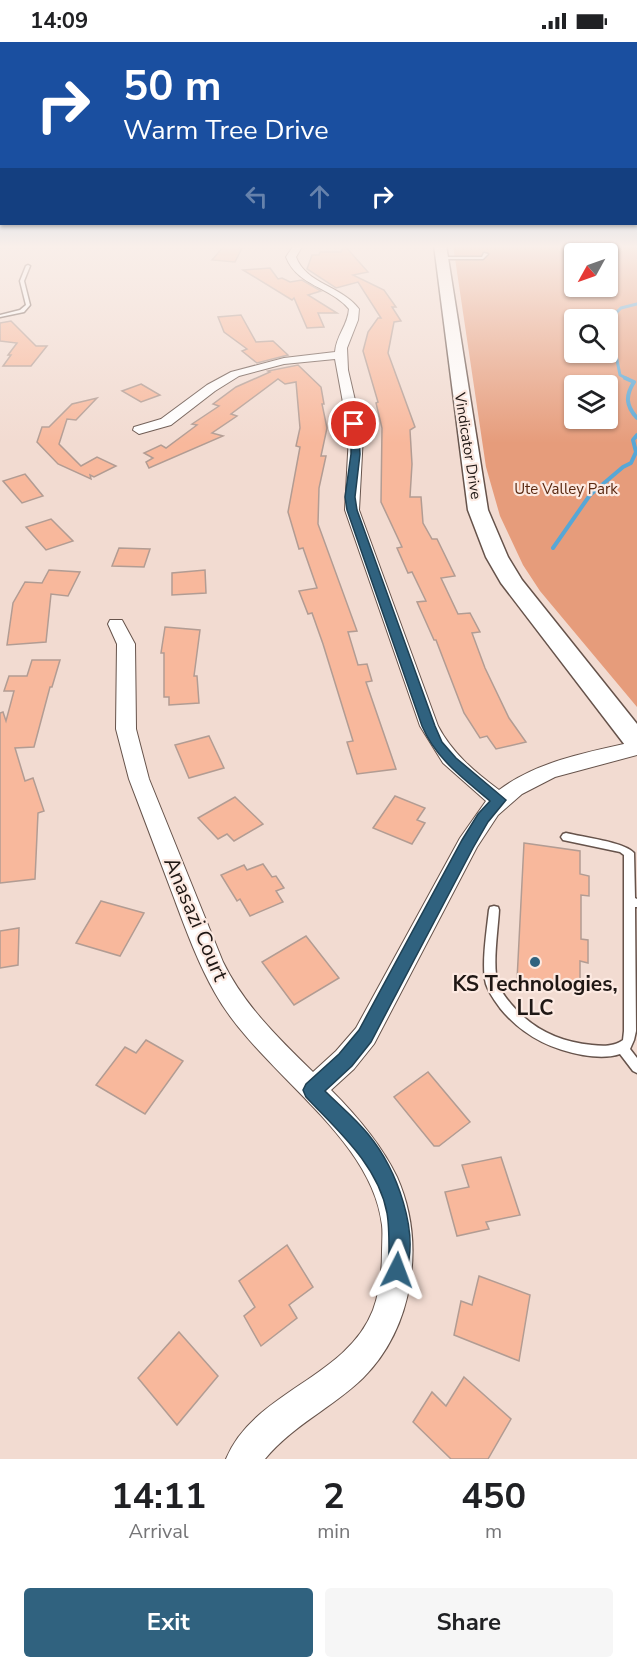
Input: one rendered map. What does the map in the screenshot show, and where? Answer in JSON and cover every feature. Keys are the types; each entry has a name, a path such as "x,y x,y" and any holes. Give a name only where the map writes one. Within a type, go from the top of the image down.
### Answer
{"main road":[{"name":"Vindicator Drive","path":"449,311 478,510 497,556 512,583 637,742"}],"street":[{"path":"354,311 353,322 344,336 341,355 356,437 350,497 360,537 436,744 464,772 499,800"},
{"path":"139,430 166,422 210,387 235,374 284,361 341,355"},
{"name":"Anasazi Court","path":"116,624 126,644 126,729 130,750 139,779 214,970 253,1029 362,1141 382,1173 397,1212 399,1250 394,1289 381,1327 363,1356 337,1381 289,1412 260,1438 243,1459"},
{"path":"312,1090 345,1060 365,1036 468,844 483,818 499,800 538,776 566,766 637,748"}],"lane":[{"path":"0,316 21,311"},
{"path":"494,910 491,982 503,1004 518,1019 549,1041 590,1050 608,1051 622,1048 628,1043 634,902 629,853 622,849 566,837"},
{"path":"622,1048 637,1067"}],"green space":[{"name":"Ute Valley Park","path":"463,311 564,311 564,363 618,363 618,311 637,311 637,707 540,591 523,565 500,516 486,467"}],"building":[{"path":"300,311 337,313 318,313 324,327 307,328"},
{"path":"377,311 395,311 401,321 394,322 388,353 415,427 410,430 412,464 410,497 421,497 423,523 432,539 437,539 455,576 441,578 458,614 470,613 480,632 472,633 485,668 509,718 526,742 496,749 487,736 480,738 464,713 436,640 417,602 426,601 412,572 408,573 397,548 402,547 381,502 382,428 376,403 378,402 363,351 368,332 378,318 381,318"},
{"path":"241,315 256,342 273,341 288,355 257,363 242,351 247,349 224,332 218,317"},
{"path":"11,321 36,346 47,346 31,366 3,366 17,343 0,341 0,323"},
{"path":"298,365 321,387 324,404 322,404 327,428 321,456 326,456 319,488 318,524 357,631 348,632 358,665 367,664 372,681 366,682 396,769 357,774 347,742 353,741 323,644 312,613 308,614 299,591 317,588 303,548 299,549 288,512 300,447 296,446 300,428 296,382 285,384 278,379 231,414 237,416 212,433 223,436 149,468 146,462 153,458 144,453 161,445 166,448 197,425 192,424 219,406 213,404 236,387 270,372 268,371"},
{"path":"141,384 160,395 141,402 122,391"},
{"path":"97,398 76,420 67,419 59,444 81,466 97,457 116,466 94,477 90,475 91,479 58,464 37,442 42,427 49,427 72,404"},
{"path":"25,474 43,496 22,503 3,481"},
{"path":"51,519 73,541 46,550 26,527"},
{"path":"119,548 150,549 144,567 112,566"},
{"path":"49,570 80,572 68,596 51,594 46,642 7,645 13,603 25,582 42,583"},
{"path":"205,570 206,593 172,595 172,573"},
{"path":"165,627 200,630 194,676 197,676 199,703 169,705 169,697 164,697 164,653 161,653"},
{"path":"32,660 60,660 52,687 50,687 34,747 15,748 25,781 33,778 44,811 38,813 35,879 0,883 0,713 3,712 6,721 14,691 4,691 9,676 27,676"},
{"path":"209,736 224,768 189,778 175,745"},
{"path":"395,796 425,808 417,820 425,823 412,844 373,828"},
{"path":"235,797 263,824 234,841 227,834 218,839 198,818"},
{"path":"524,843 580,851 580,874 589,876 589,896 581,895 581,939 588,940 588,963 580,961 580,990 517,980"},
{"path":"263,864 272,877 276,876 284,888 276,891 283,902 250,916 240,899 237,901 221,875 244,865 247,870"},
{"path":"101,901 144,913 120,956 76,943"},
{"path":"19,928 18,965 0,968 0,931"},
{"path":"306,936 339,978 294,1005 262,962"},
{"path":"146,1040 183,1061 145,1114 96,1085 125,1047 136,1053"},
{"path":"428,1072 470,1122 439,1146 434,1146 394,1097"},
{"path":"501,1157 520,1215 486,1222 489,1229 457,1236 445,1192 469,1187 462,1165"},
{"path":"287,1245 313,1287 289,1305 297,1318 261,1346 244,1316 255,1307 239,1281"},
{"path":"479,1276 530,1295 519,1361 454,1335 461,1301 472,1305"},
{"path":"179,1332 218,1376 177,1425 138,1378"},
{"path":"464,1377 511,1419 488,1459 451,1459 413,1422 432,1392 446,1406"}],"waterway":[{"path":"618,363 620,375 628,379"},
{"path":"625,378 634,382 628,401 637,418"},
{"path":"553,548 590,495 631,463 636,452 633,440 637,435"}],"place":[{"name":"KS Technologies, LLC","path":"535,962"}],"route":[{"path":"354,424 356,437 350,497 352,510 429,726 436,744 451,761 499,800 483,818 468,844 365,1036 345,1060 312,1090 362,1141 382,1173 397,1212 399,1250 397,1270"}]}
